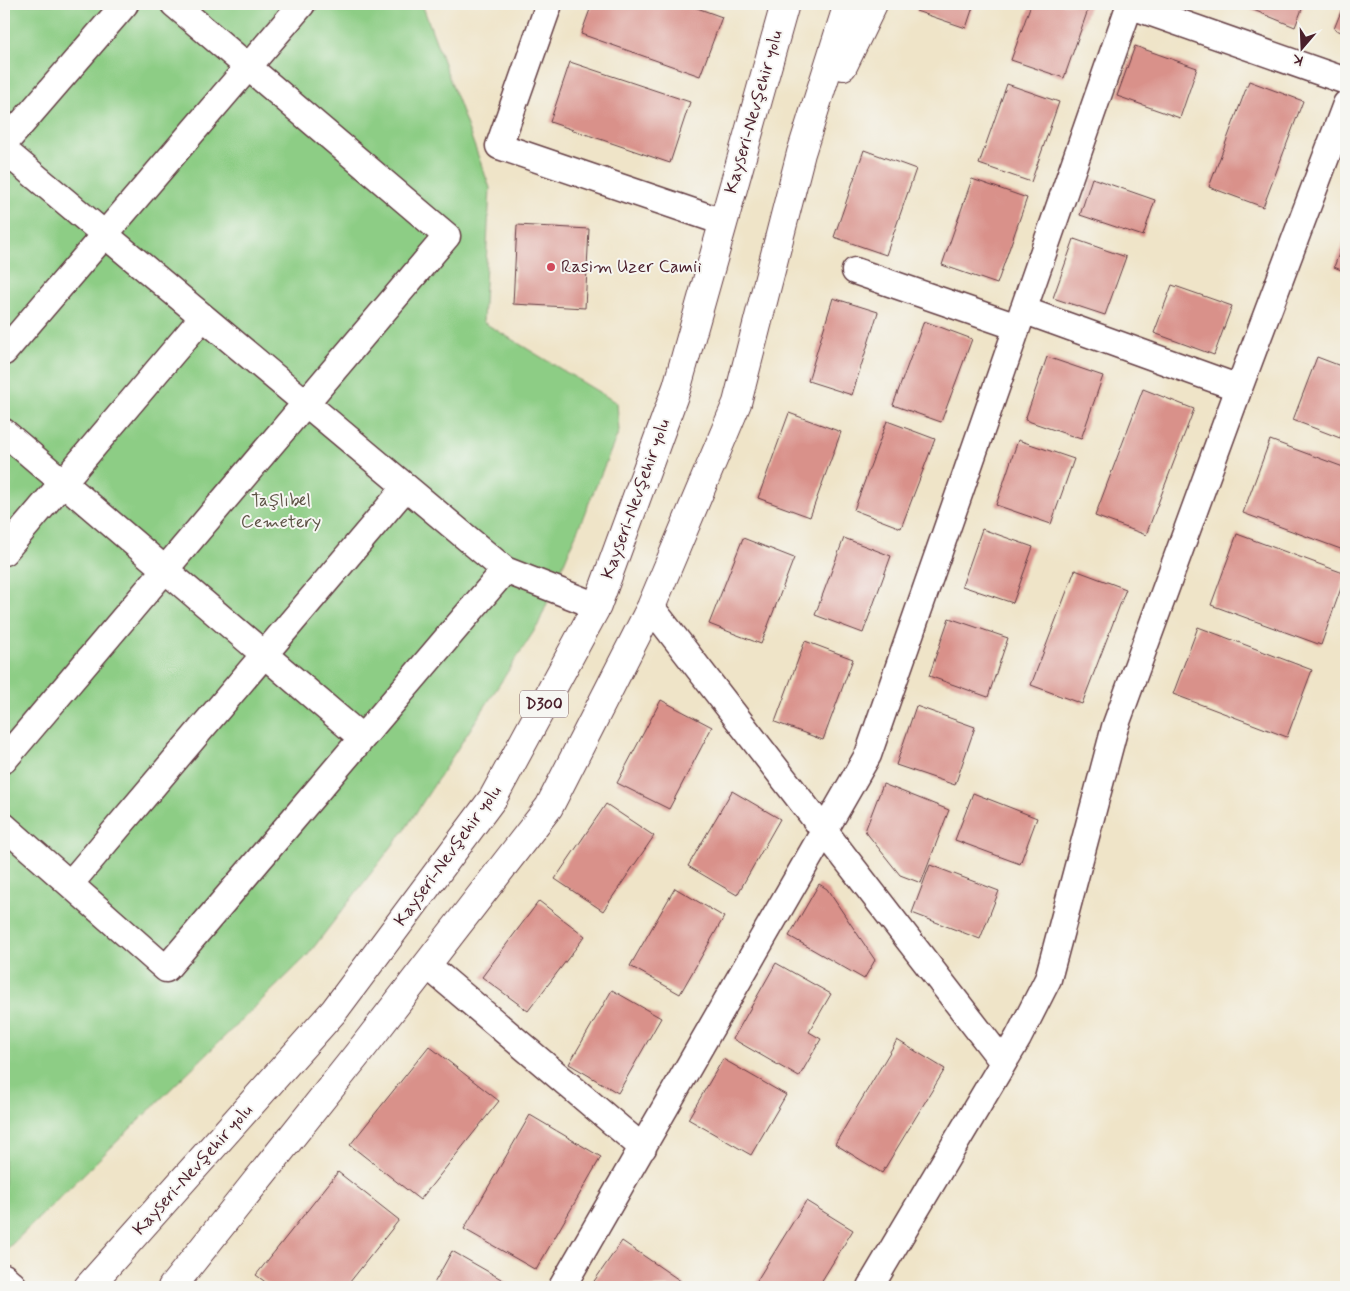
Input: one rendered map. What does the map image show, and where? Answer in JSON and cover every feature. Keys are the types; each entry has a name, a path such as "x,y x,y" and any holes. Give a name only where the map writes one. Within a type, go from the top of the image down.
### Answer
{"highway":[{"name":"Kayseri-Nevşehir yolu","path":"88,1287 334,1011 494,798 597,606 677,387 785,4"},
{"name":"D300","path":"172,1287 549,807 651,607 737,403 801,153 848,4"},
{"path":"801,153 873,4"}],"street":[{"path":"4,144 125,4"},
{"path":"4,760 447,236 174,4"},
{"path":"4,352 302,4"},
{"path":"550,4 499,146 723,222"},
{"path":"562,1287 826,832 868,755 1130,4 1346,81"},
{"path":"870,1287 1018,1038 1048,979 1115,727 1239,388 1346,104"},
{"path":"4,150 505,570 597,606"},
{"path":"855,271 1020,319 1239,388"},
{"path":"4,552 203,317"},
{"path":"4,432 362,738"},
{"path":"70,884 406,487"},
{"path":"4,826 166,969 505,570"},
{"path":"651,607 1003,1062"},
{"path":"427,964 643,1148"}],"green space":[{"name":"Taşlıbel Cemetery","path":"4,4 422,4 490,188 483,322 617,403 619,431 538,625 406,828 307,956 7,1249 4,1246"}],"building":[{"path":"592,4 686,4 722,17 700,76 581,34"},
{"path":"919,4 974,4 966,28 916,11"},
{"path":"1031,4 1090,4 1064,78 1011,60"},
{"path":"1253,4 1304,4 1295,27 1251,9"},
{"path":"1344,4 1346,4 1346,34 1334,29"},
{"path":"1135,46 1197,68 1180,118 1117,96"},
{"path":"570,62 690,102 670,163 550,122"},
{"path":"1249,81 1303,101 1263,207 1209,187"},
{"path":"1007,84 1059,102 1031,182 979,164"},
{"path":"864,150 916,169 886,255 834,237"},
{"path":"1092,178 1155,200 1143,236 1080,215"},
{"path":"972,179 1027,198 997,284 942,265"},
{"name":"Rasim Uzer Camii","path":"517,225 589,229 585,308 513,304"},
{"path":"1346,235 1346,272 1334,267"},
{"path":"1074,239 1126,257 1105,315 1053,298"},
{"path":"1172,285 1232,306 1214,355 1154,333"},
{"path":"833,298 878,312 852,395 808,381"},
{"path":"924,321 972,339 941,422 893,405"},
{"path":"1047,357 1103,376 1081,439 1025,420"},
{"path":"1317,357 1346,368 1346,422 1340,438 1293,420"},
{"path":"1143,389 1194,409 1146,535 1095,516"},
{"path":"789,413 841,432 810,517 758,498"},
{"path":"887,421 935,439 901,528 854,510"},
{"path":"1018,440 1074,459 1051,524 996,505"},
{"path":"1270,440 1346,468 1346,551 1243,513"},
{"path":"982,529 1033,547 1013,603 962,586"},
{"path":"1237,534 1346,574 1321,645 1211,605"},
{"path":"743,538 794,558 761,644 709,624"},
{"path":"844,538 891,556 863,633 815,615"},
{"path":"1075,570 1126,589 1082,704 1031,685"},
{"path":"949,618 1008,638 988,697 929,676"},
{"path":"1198,627 1312,670 1287,737 1173,694"},
{"path":"805,641 853,659 823,740 775,722"},
{"path":"661,700 712,727 669,809 617,783"},
{"path":"916,706 975,727 955,785 896,765"},
{"path":"883,784 949,810 921,883 900,875 865,831"},
{"path":"732,791 780,819 737,895 688,866"},
{"path":"973,793 1037,818 1020,864 955,840"},
{"path":"606,804 654,836 603,911 555,879"},
{"path":"930,865 999,891 980,939 912,913"},
{"path":"819,884 827,889 875,960 864,979 789,936"},
{"path":"675,888 724,917 680,994 630,966"},
{"path":"539,901 585,936 528,1011 482,977"},
{"path":"776,963 831,994 809,1032 821,1039 799,1077 733,1039"},
{"path":"612,990 661,1018 618,1093 569,1064"},
{"path":"897,1040 945,1069 882,1173 835,1144"},
{"path":"429,1046 499,1101 420,1200 350,1145"},
{"path":"723,1059 786,1095 751,1155 688,1119"},
{"path":"530,1115 601,1157 536,1270 464,1229"},
{"path":"338,1172 399,1220 346,1287 272,1287 256,1275"},
{"path":"806,1201 853,1230 818,1287 753,1287"},
{"path":"622,1241 685,1284 682,1287 590,1287"},
{"path":"452,1251 515,1287 432,1287"}],"place":[{"name":"Rasim Uzer Camii","path":"551,267"}]}
